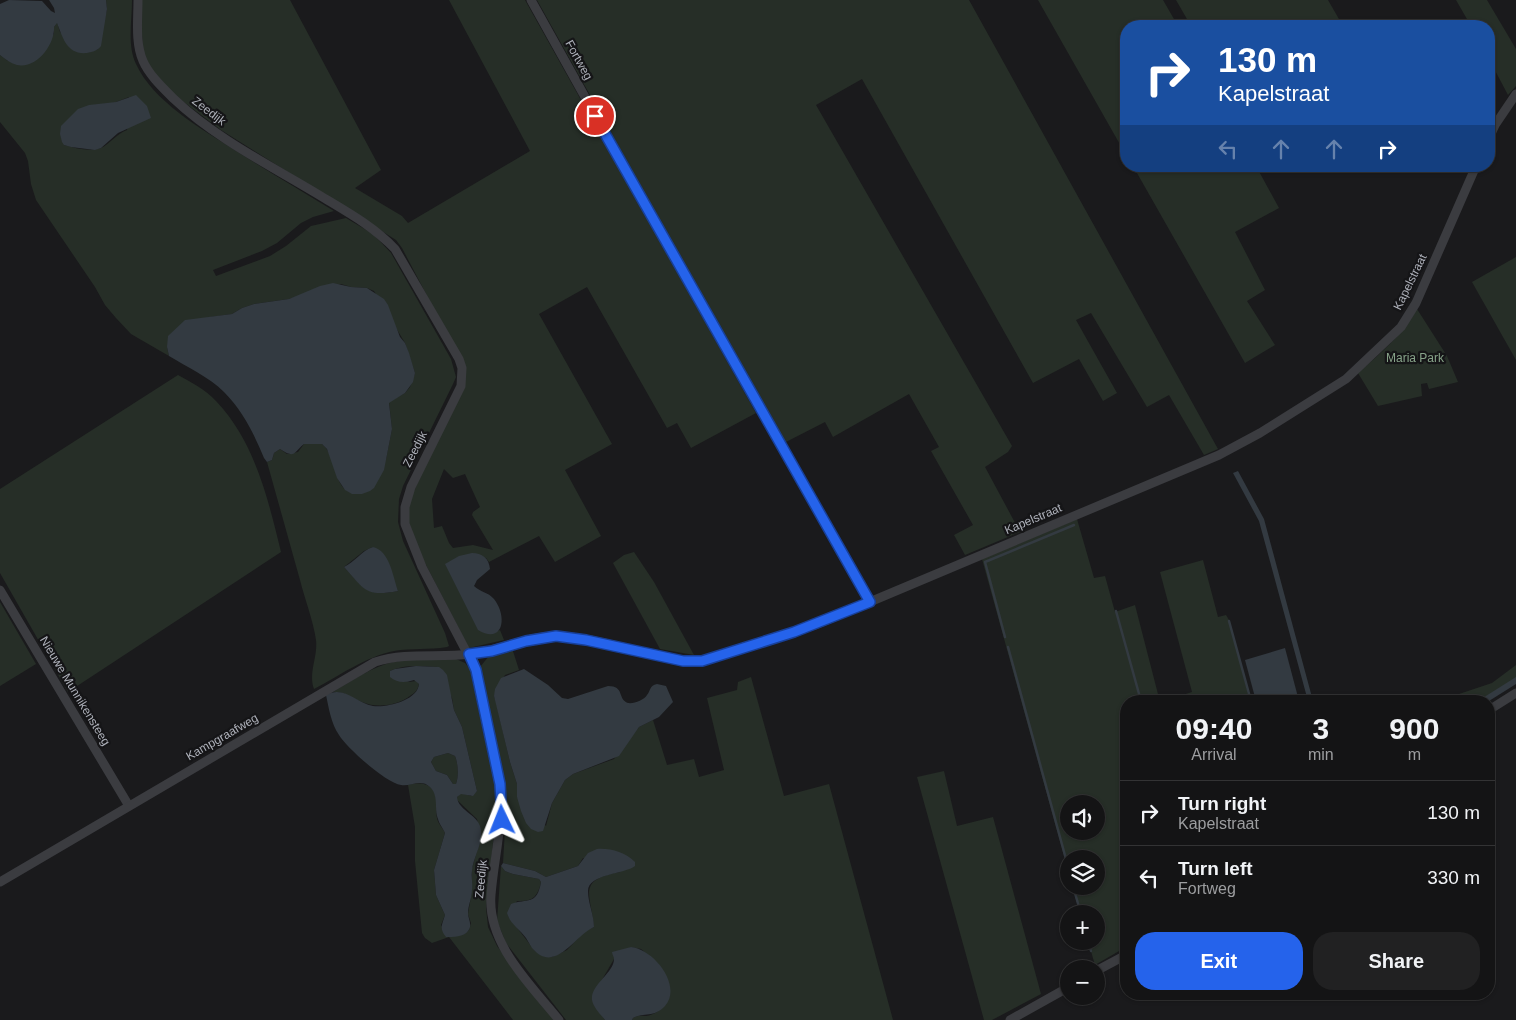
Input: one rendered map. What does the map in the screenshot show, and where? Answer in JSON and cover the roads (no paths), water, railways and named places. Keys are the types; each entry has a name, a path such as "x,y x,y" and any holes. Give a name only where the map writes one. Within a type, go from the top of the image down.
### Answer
{"street":[{"name":"Zeedijk","path":"138,0 139,50 147,69 164,89 185,109 217,133 381,234 395,249 459,359 462,368 461,386 411,487 404,507 405,524 422,568 476,670 500,784 502,820 491,897 493,923 502,946 559,1020"},
{"name":"Fortweg","path":"532,0 628,175 870,602"},
{"path":"1495,124 1516,94"},
{"name":"Kapelstraat","path":"469,654 492,651 526,641 556,636 586,640 683,661 702,661 794,632 870,602 1219,455 1260,433 1346,379 1401,327 1410,314 1473,172"},
{"name":"Nieuwe Munnikensteeg","path":"0,590 129,806"},
{"name":"Kampgraafweg","path":"0,882 376,662 410,655 469,654"},
{"path":"1495,706 1516,692"},
{"path":"1105,966 1120,957"},
{"path":"1010,1020 1060,992"}],"waterway":[{"path":"1005,637 985,562 1074,525"},
{"path":"1116,611 1139,695"},
{"path":"1229,621 1249,695"},
{"path":"1008,647 1064,850"},
{"path":"1076,895 1078,905"}],"park label":[{"name":"Maria Park","path":"1415,358"}]}
